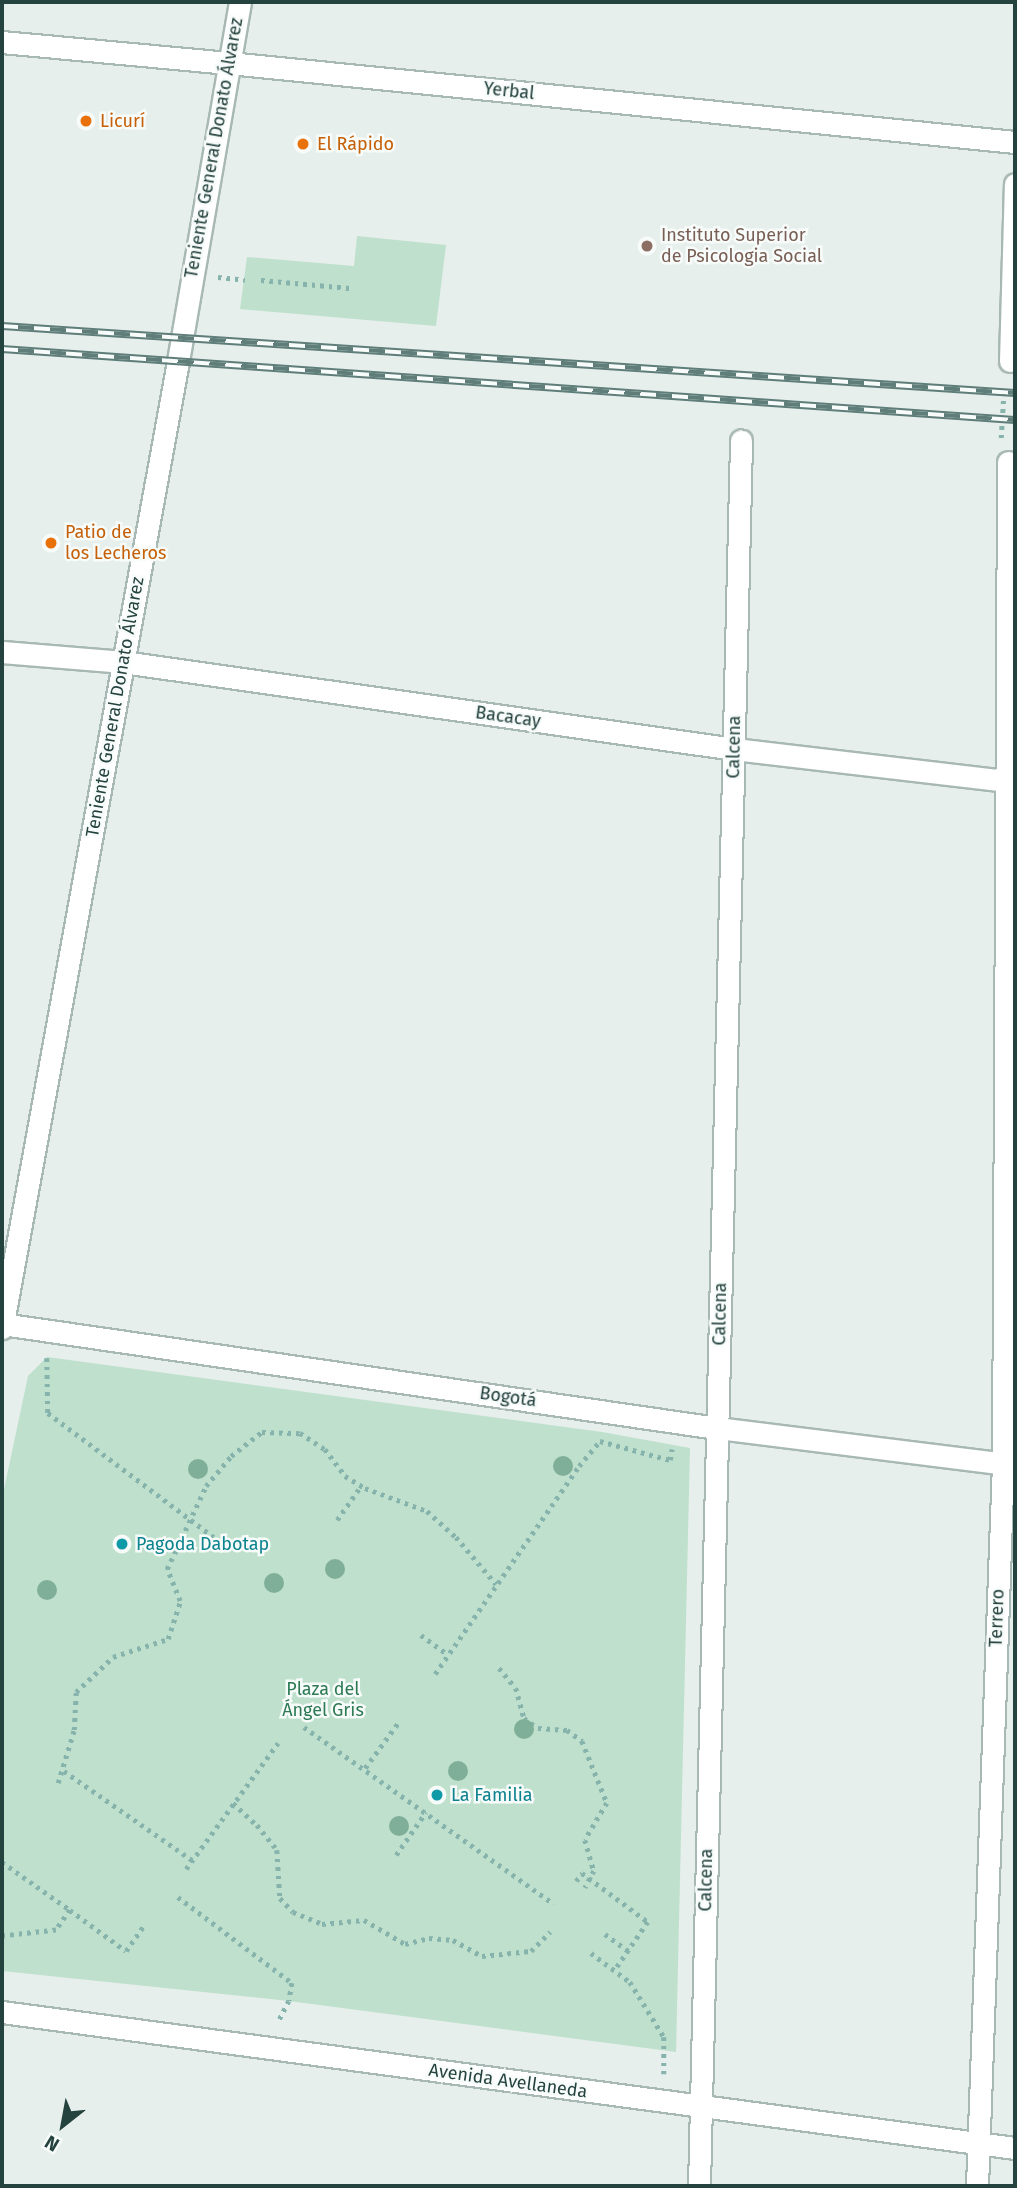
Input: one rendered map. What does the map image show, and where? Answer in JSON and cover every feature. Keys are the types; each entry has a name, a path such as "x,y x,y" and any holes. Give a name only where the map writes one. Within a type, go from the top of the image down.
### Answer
{"street":[{"name":"Teniente General Donato Álvarez","path":"2,1326 240,2"},
{"name":"Yerbal","path":"2,42 1015,142"},
{"path":"1010,361 1015,184"},
{"name":"Calcena","path":"699,2186 741,441"},
{"name":"Terrero","path":"977,2186 1009,1464 1012,781 1008,452"},
{"name":"Bacacay","path":"2,652 123,662 734,749 1012,781"},
{"name":"Bogotá","path":"2,1326 677,1420 717,1428 1009,1464"},
{"name":"Avenida Avellaneda","path":"2,2012 1015,2148"}],"path":[{"path":"261,280 350,288"},
{"path":"1008,452 1000,440 1006,362 1010,361"},
{"path":"52,1333 47,1357 48,1413 214,1537"},
{"path":"435,1674 579,1465 600,1441 670,1460 677,1420"},
{"path":"58,1783 64,1771 74,1730 76,1692 113,1657 168,1639 180,1601 167,1569 206,1486 231,1456 262,1432 300,1433 325,1449 345,1476 361,1486 427,1511 456,1537 496,1584"},
{"path":"337,1520 361,1486"},
{"path":"421,1635 447,1654"},
{"path":"499,1668 516,1688 524,1718 538,1728 567,1730 582,1741 607,1803 585,1840 594,1871 585,1888"},
{"path":"365,1768 398,1723"},
{"path":"304,1727 554,1904"},
{"path":"186,1869 278,1743"},
{"path":"64,1771 192,1860"},
{"path":"233,1803 257,1825 277,1850 280,1898 293,1912 322,1924 364,1920 405,1944 429,1938 453,1940 482,1956 531,1951 550,1932"},
{"path":"396,1854 426,1812"},
{"path":"2,1862 126,1951 145,1924"},
{"path":"576,1881 582,1873 648,1922 615,1970"},
{"path":"178,1897 292,1983 289,2001 264,2048"},
{"path":"2,1936 56,1930 70,1910"},
{"path":"605,1934 628,1951"},
{"path":"591,1953 630,1982 664,2037 663,2102"}],"green space":[{"path":"357,236 446,245 436,326 240,309 247,257 354,266"},
{"name":"Plaza del Ángel Gris","path":"47,1357 602,1432 690,1448 676,2052 289,2001 2,1971 2,1499 28,1376"}],"railway":[{"path":"2,326 1015,393"},
{"path":"2,349 1015,420"}],"place":[{"name":"Licurí","path":"86,121"},
{"name":"El Rápido","path":"303,144"},
{"name":"Instituto Superior de Psicologia Social","path":"647,246"},
{"name":"Patio de los Lecheros","path":"51,543"},
{"name":"Pagoda Dabotap","path":"122,1544"},
{"name":"La Familia","path":"437,1795"}]}
